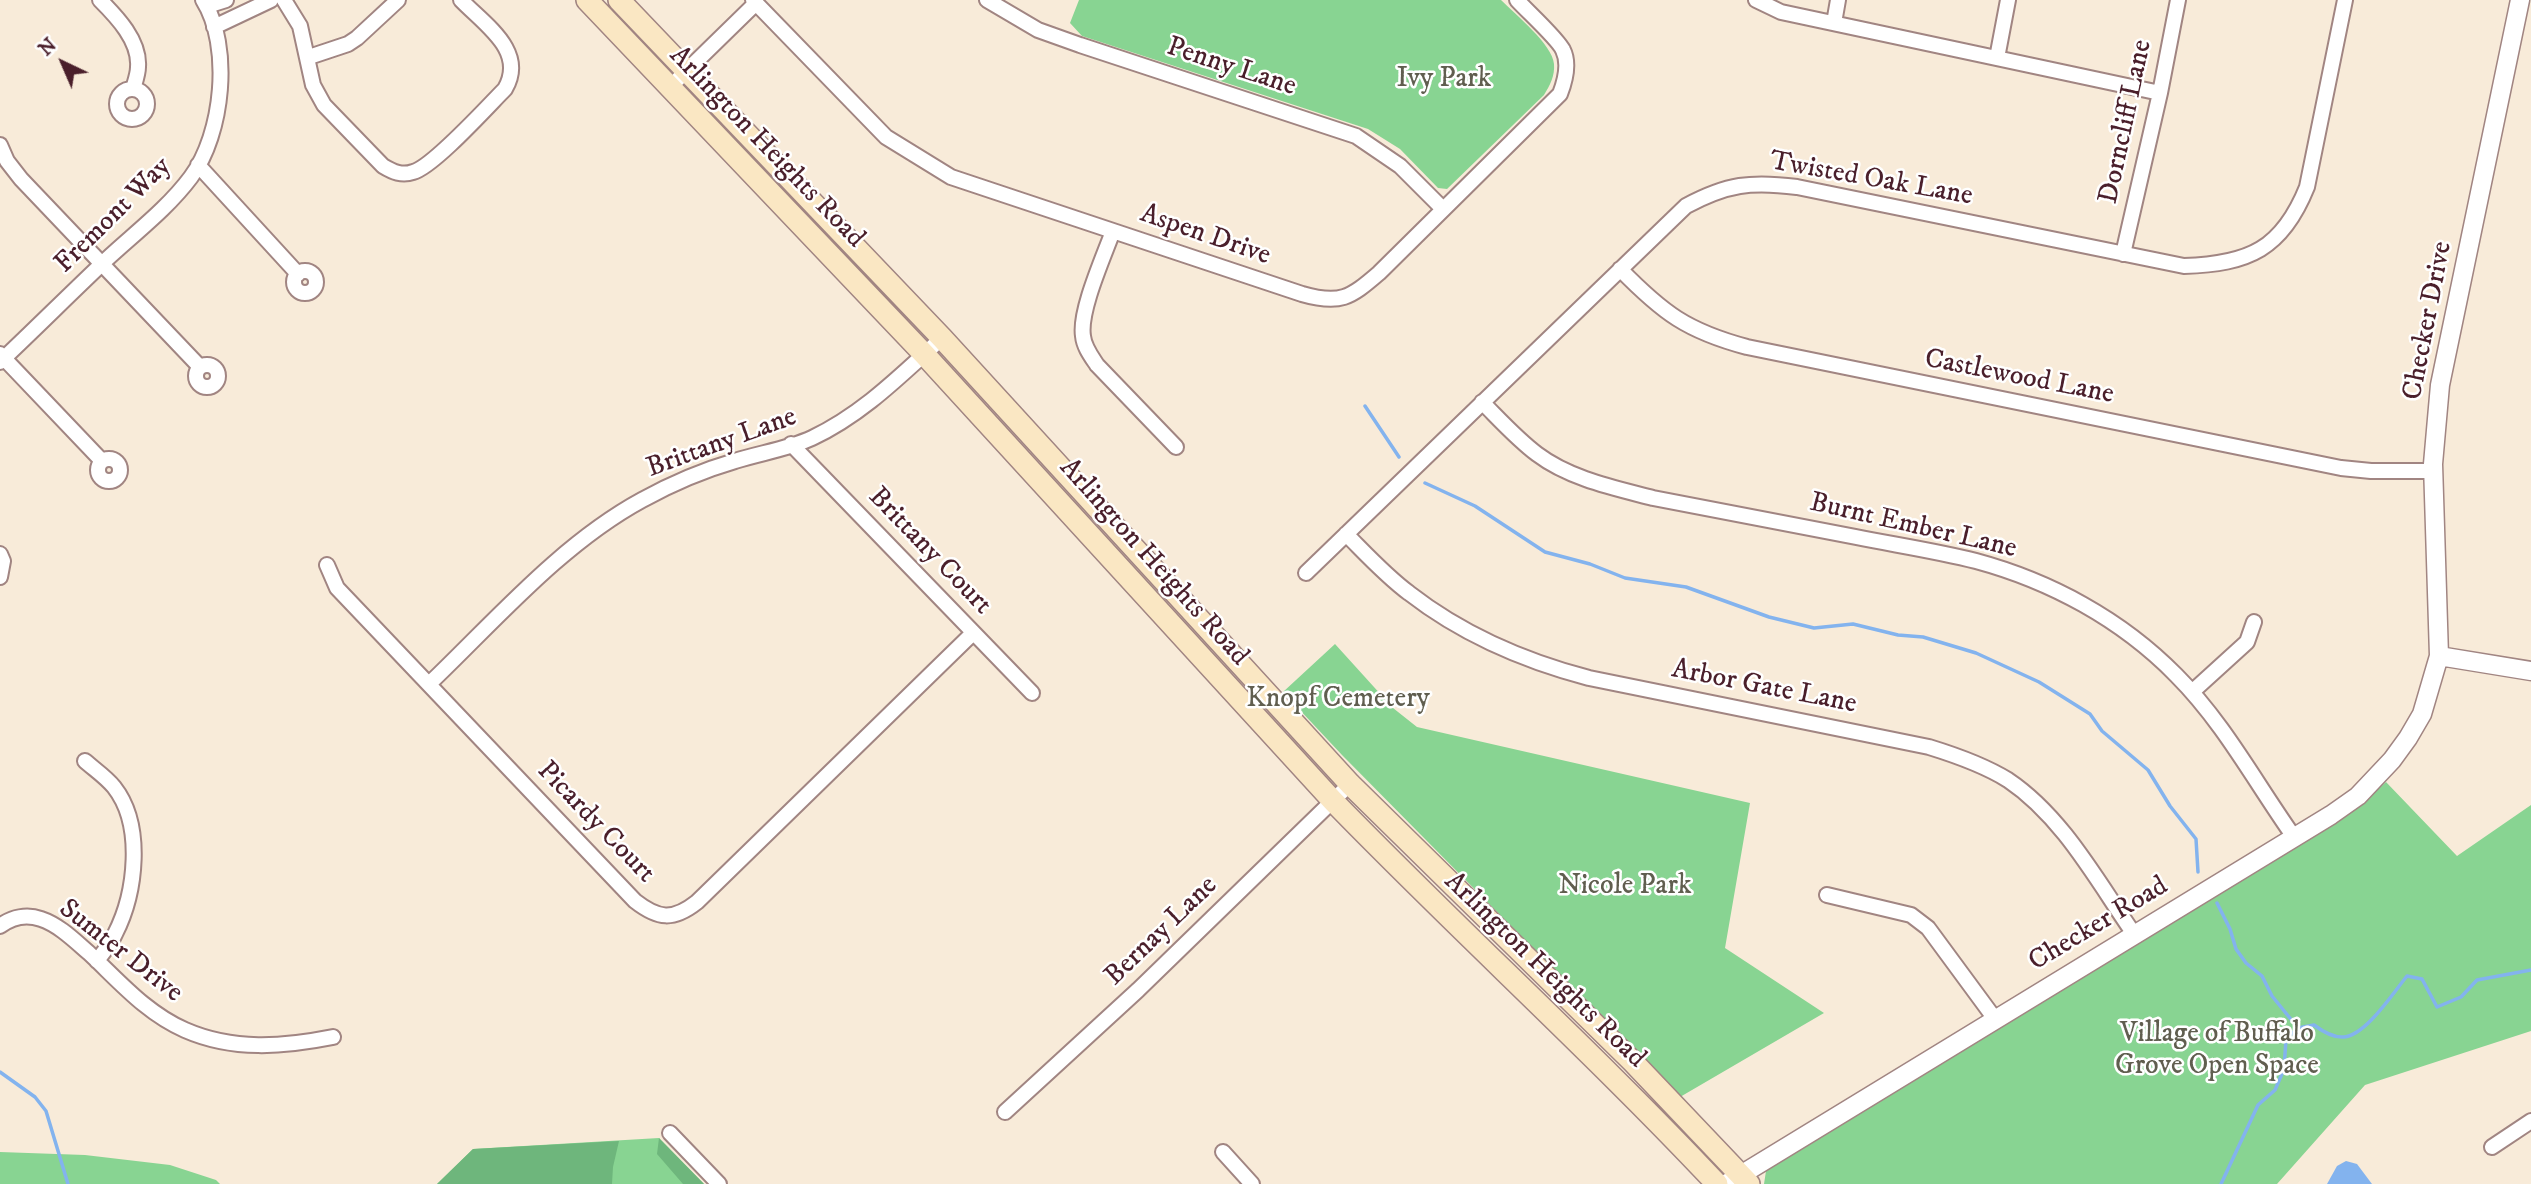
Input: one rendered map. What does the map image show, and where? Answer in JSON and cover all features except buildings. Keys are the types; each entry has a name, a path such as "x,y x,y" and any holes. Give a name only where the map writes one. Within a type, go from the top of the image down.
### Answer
{"main road":[{"name":"Arlington Heights Road","path":"587,0 924,354 1333,801 1399,870 1654,1117 1717,1184"},
{"name":"Arlington Heights Road","path":"619,0 942,338 1350,784 1624,1052 1738,1181"},
{"path":"748,169 755,166 820,210"}],"street":[{"path":"100,0 126,30 135,49 138,66 133,89"},
{"path":"205,3 226,0"},
{"path":"214,27 271,0"},
{"path":"284,0 300,26 309,57 313,85 324,104 383,166 404,174 425,167 505,89 512,78 511,56 461,0"},
{"path":"309,57 358,38 398,0"},
{"name":"Penny Lane","path":"987,0 1038,30 1080,46 1356,136 1400,166 1443,209"},
{"name":"Aspen Drive","path":"755,2 886,137 951,177 1302,294 1323,300 1338,300 1355,293 1363,286 1560,94 1566,80 1567,65 1563,50 1517,0"},
{"path":"1756,0 1781,12 2160,93"},
{"path":"1834,23 1838,0"},
{"path":"1997,58 2008,0"},
{"name":"Dorncliff Lane","path":"2123,254 2178,0"},
{"name":"Twisted Oak Lane","path":"1306,573 1686,206 1705,195 1762,182 1797,187 2184,266 2213,265 2262,249 2283,231 2297,213 2307,187 2345,0"},
{"name":"Checker Drive","path":"2439,656 2433,471 2440,385 2520,0"},
{"path":"670,87 755,2"},
{"name":"Fremont Way","path":"1,358 160,210 191,177 198,165 214,123 220,90 218,41 205,3"},
{"path":"0,145 7,161 21,179 200,367"},
{"path":"198,165 298,274"},
{"path":"1113,231 1083,316 1083,335 1087,350 1097,365 1176,447"},
{"name":"Castlewood Lane","path":"1620,269 1649,299 1673,318 1714,339 2341,468 2433,471"},
{"name":"Brittany Lane","path":"429,684 560,558 596,529 642,500 682,481 731,462 809,439 844,422 869,404 942,338"},
{"path":"1,358 102,461"},
{"name":"Burnt Ember Lane","path":"1482,402 1539,456 1570,473 1607,486 1653,498 1974,561 2050,587 2133,637 2192,692 2228,736 2294,838"},
{"name":"Brittany Court","path":"791,444 1032,693"},
{"name":"Arbor Gate Lane","path":"1346,534 1409,593 1453,623 1504,651 1589,678 1929,747 1960,757 2007,780 2029,797 2066,835 2134,934"},
{"path":"0,577 1,555"},
{"name":"Picardy Court","path":"327,565 337,588 635,901 661,917 684,912 697,902 973,633"},
{"path":"2192,692 2247,642 2254,622"},
{"path":"2439,656 2531,671"},
{"name":"Checker Road","path":"1738,1181 2358,796 2392,760 2422,714 2439,656"},
{"path":"85,761 114,787 131,830 134,852 131,886 122,920 97,961"},
{"name":"Bernay Lane","path":"1005,1112 1138,990 1350,784"},
{"path":"1827,895 1911,915 1920,921 1995,1019"},
{"name":"Sumter Drive","path":"0,926 16,917 39,918 62,930 146,1007 202,1037 260,1046 333,1037"},
{"path":"2492,1147 2531,1121"},
{"path":"670,1133 719,1184"},
{"path":"1223,1152 1252,1184"}],"green space":[{"name":"Ivy Park","path":"1079,0 1501,0 1547,48 1552,56 1554,72 1544,95 1447,189 1438,188 1400,149 1368,129 1082,36 1070,23"},
{"name":"Nicole Park","path":"1335,644 1393,708 1417,727 1750,803 1725,948 1824,1013 1680,1097 1283,692"},
{"name":"Village of Buffalo Grove Open Space","path":"2386,782 2457,856 2531,805 2531,1031 2365,1085 2277,1184 1764,1184 1766,1171 2276,860 2353,811"},
{"path":"659,1138 704,1184 437,1184 473,1149"},
{"path":"659,1138 704,1184 683,1184 657,1154"},
{"path":"619,1141 612,1184 437,1184 473,1149"},
{"path":"0,1152 85,1155 170,1165 216,1180 220,1184 0,1184"}],"water":[{"path":"2346,1161 2357,1164 2372,1184 2327,1184 2337,1166"}],"waterway":[{"path":"1365,406 1399,457"},
{"path":"1425,483 1475,506 1545,552 1590,564 1625,578 1686,587 1769,617 1814,628 1853,624 1898,635 1923,637 1976,653 2039,682 2090,714 2102,731 2148,770 2170,806 2196,839 2198,872"},
{"path":"2217,903 2236,949 2246,963 2262,976 2272,996 2298,1028"},
{"path":"2221,1184 2258,1105 2275,1090 2284,1069 2286,1039 2298,1028 2314,1025 2336,1036 2352,1035 2370,1021 2407,976 2422,979 2437,1007 2461,997 2477,980 2531,970"},
{"path":"0,1072 35,1097 46,1111 68,1184"}],"park label":[{"name":"Knopf Cemetery","path":"1338,700"}]}
